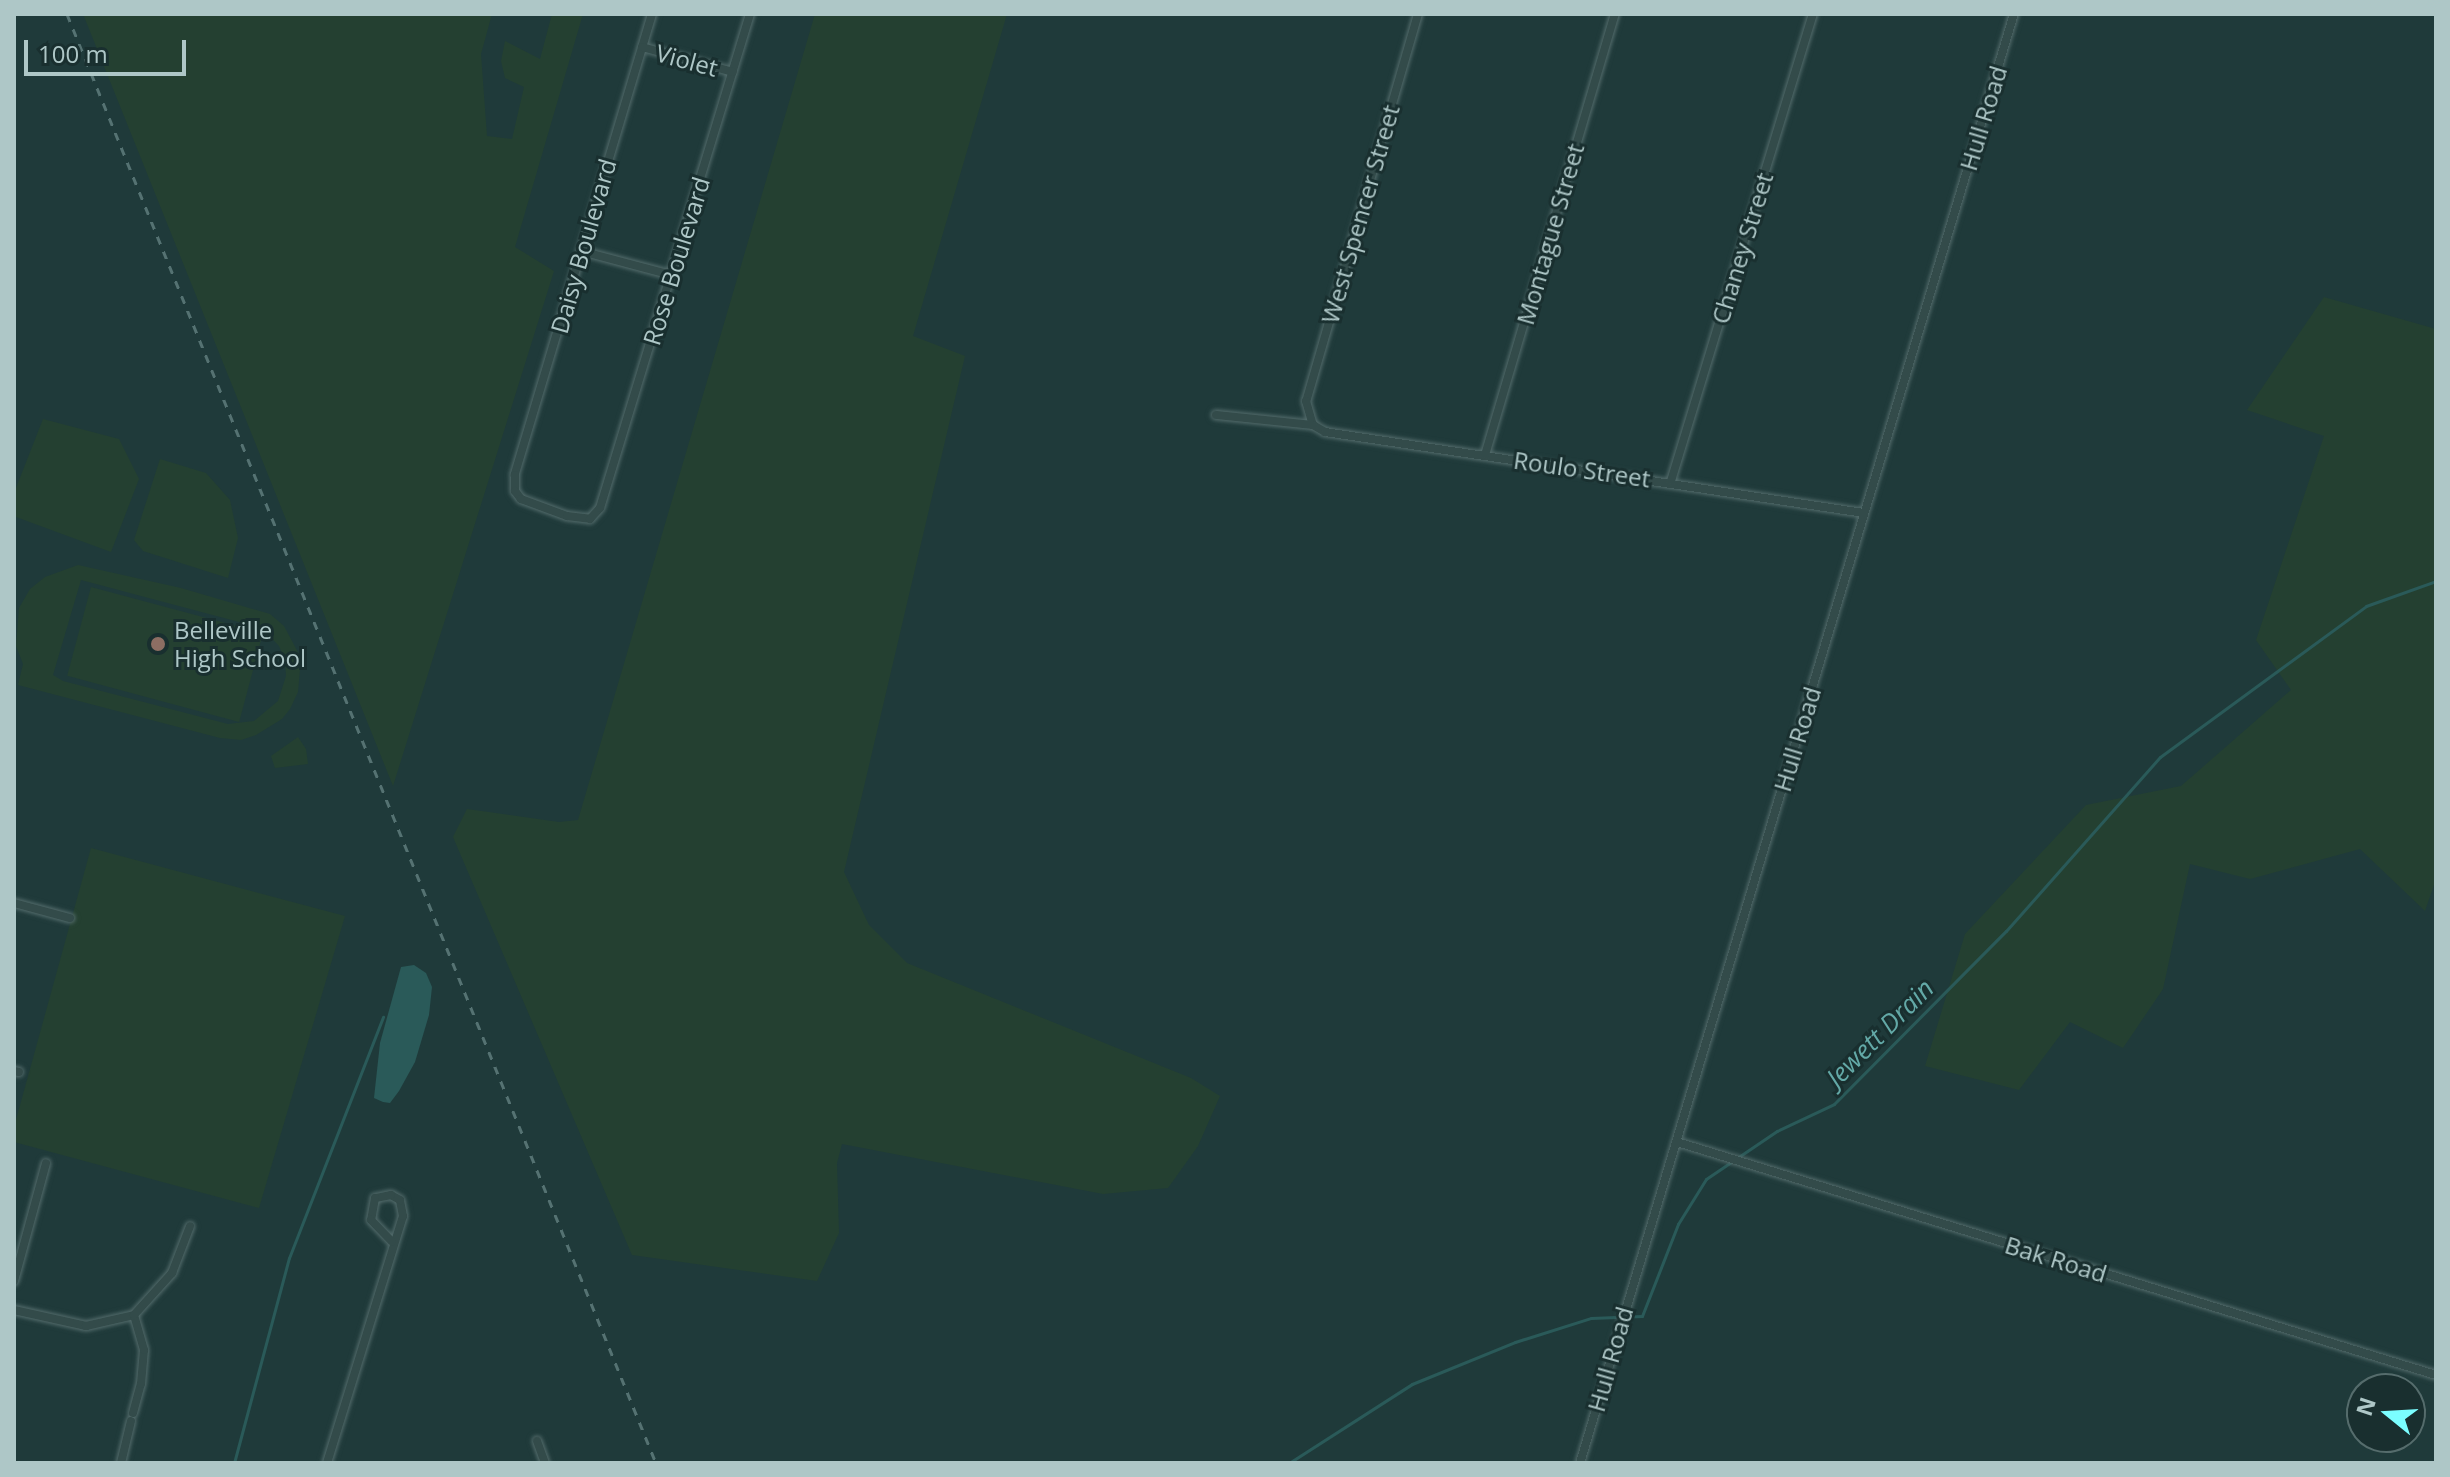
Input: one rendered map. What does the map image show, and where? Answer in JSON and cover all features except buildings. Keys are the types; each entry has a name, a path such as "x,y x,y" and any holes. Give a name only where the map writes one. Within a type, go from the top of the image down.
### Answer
{"street":[{"name":"Daisy Boulevard","path":"600,508 590,519 536,507 521,499 515,491 515,479 652,14"},
{"name":"Rose Boulevard","path":"600,508 750,14"},
{"name":"West Spencer Street","path":"1313,425 1307,414 1306,401 1418,14"},
{"name":"Montague Street","path":"1485,455 1615,14"},
{"name":"Chaney Street","path":"1671,481 1813,14"},
{"name":"Hull Road","path":"1580,1463 2014,14"},
{"name":"Violet","path":"642,47 733,72"},
{"path":"581,251 671,275"},
{"name":"Roulo Street","path":"1216,415 1313,425 1325,432 1671,481 1864,513"},
{"path":"14,903 70,918"},
{"name":"Bak Road","path":"1677,1142 2436,1375"},
{"path":"14,1281 46,1163"},
{"path":"327,1463 392,1242 403,1216 400,1200 391,1195 375,1198 371,1220 392,1242"},
{"path":"14,1310 86,1326 134,1315 172,1273 190,1226"},
{"path":"121,1463 144,1359 134,1315"},
{"path":"537,1441 545,1463"}],"green space":[{"path":"83,14 492,14 481,54 487,136 512,139 524,87 505,78 501,61 505,41 540,59 552,14 583,14 515,247 554,271 393,786"},
{"path":"815,14 1007,14 913,336 965,356 844,872 869,925 907,963 1191,1078 1220,1096 1198,1146 1168,1188 1103,1194 842,1144 837,1163 839,1233 817,1281 632,1255 453,837 467,809 559,822 578,820"},
{"path":"2324,297 2436,329 2436,879 2425,911 2360,849 2250,879 2190,864 2163,989 2123,1048 2070,1022 2019,1090 1925,1066 1965,934 2086,805 2181,786 2291,690 2256,640 2324,436 2247,410"},
{"path":"43,419 119,439 139,479 111,552 16,517 14,493"},
{"path":"160,459 206,473 230,500 238,538 228,578 143,551 134,540"},
{"path":"78,565 181,588 270,614 284,626 301,658 298,692 290,709 282,719 241,740 220,738 18,685 23,664 16,646 19,608 30,589 45,577","holes":["81,580 262,628 279,646 285,661 286,676 278,701 254,721 228,724 63,681 53,675"]},
{"path":"91,587 263,633 239,722 67,676"},
{"path":"298,737 306,749 308,764 275,768 271,756"},
{"path":"91,848 345,916 259,1208 14,1142 14,1127"}],"water":[{"path":"414,965 426,973 432,987 429,1015 415,1062 390,1103 383,1102 374,1098 380,1043 401,967"}],"waterway":[{"name":"Jewett Drain","path":"1289,1463 1412,1384 1515,1342 1591,1318 1642,1316 1678,1224 1706,1179 1777,1131 1834,1104 2006,931 2160,757 2366,606 2436,581"},
{"path":"234,1463 289,1258 383,1017"}],"railway":[{"path":"67,14 656,1463"}],"place":[{"name":"Belleville High School","path":"158,644"}]}
